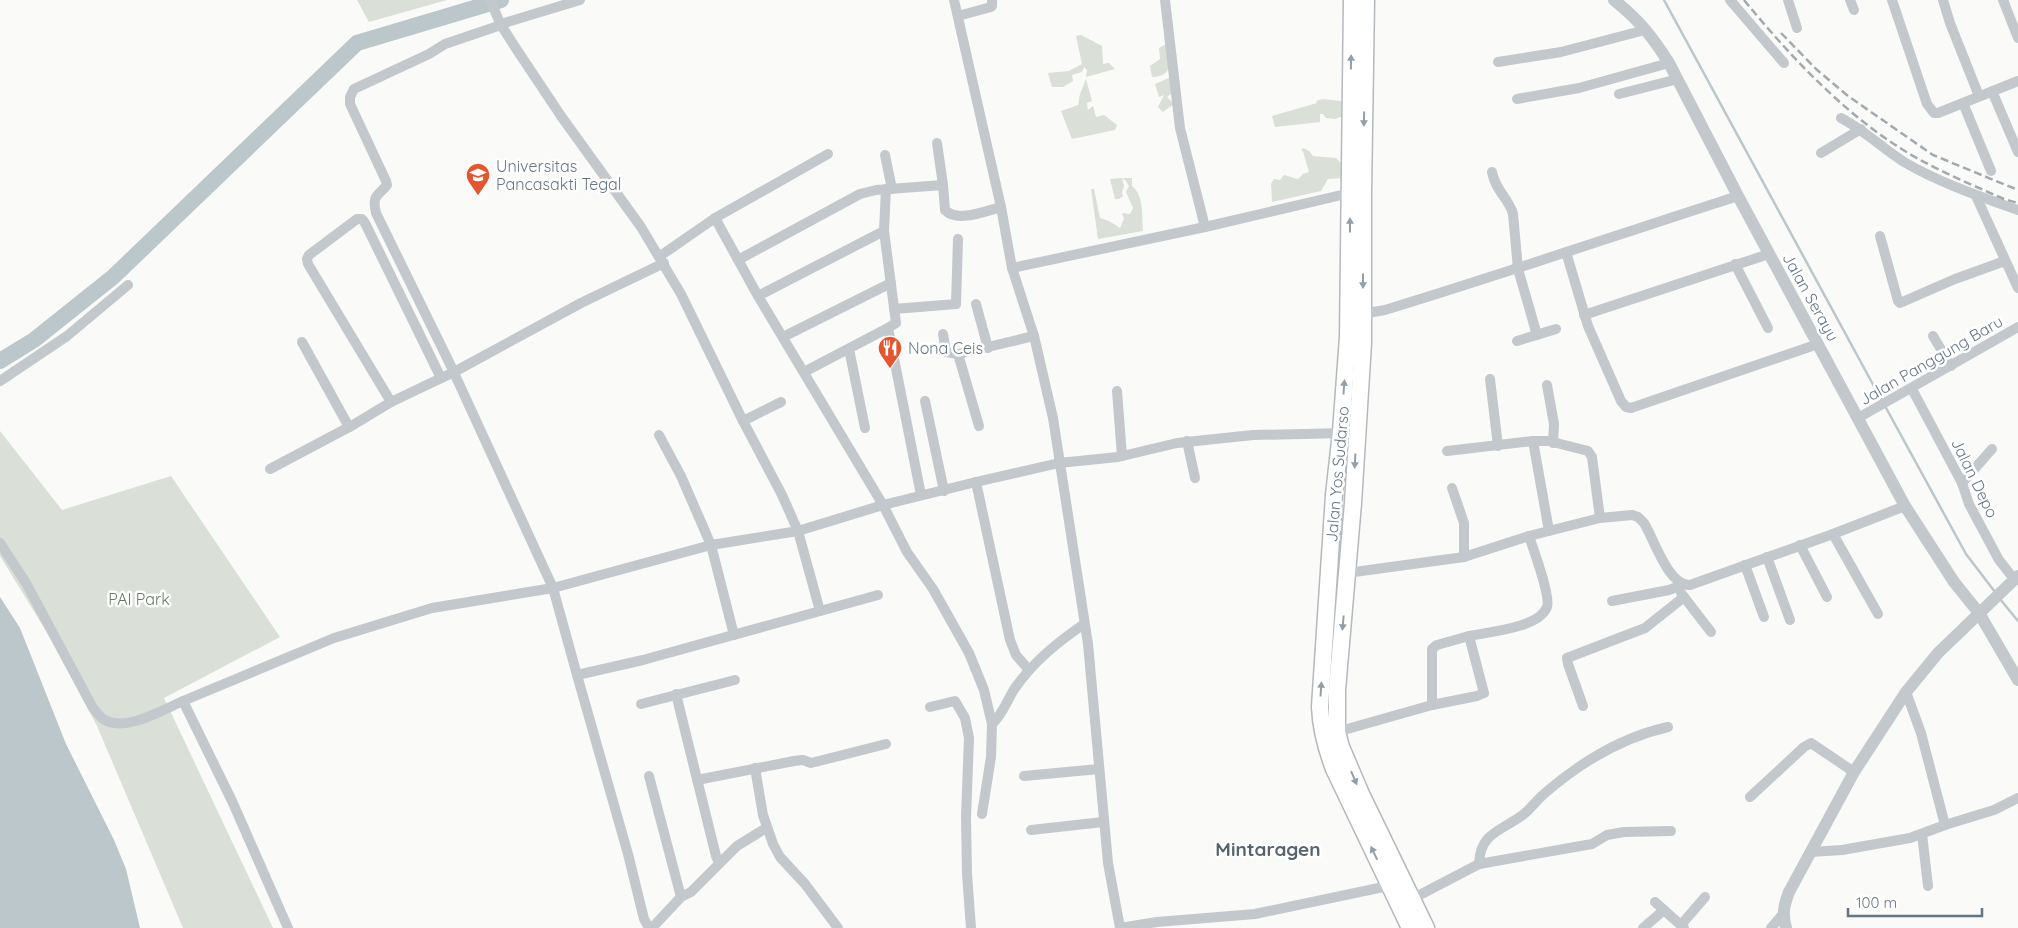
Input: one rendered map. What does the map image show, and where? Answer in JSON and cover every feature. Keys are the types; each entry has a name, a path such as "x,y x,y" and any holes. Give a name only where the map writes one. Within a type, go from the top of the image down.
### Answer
{"highway":[{"name":"Jalan Yos Sudarso","path":"1330,735 1337,690 1347,572 1352,0"},
{"name":"Jalan Yos Sudarso","path":"1366,0 1362,314 1364,343 1349,433 1334,495 1320,707 1330,735 1341,747 1361,794 1397,884 1410,928"},
{"name":"Jalan Yos Sudarso","path":"1397,884 1412,899 1426,928"}],"street":[{"path":"490,0 501,24 537,82 641,227 662,260 782,495 798,531 820,611"},
{"path":"580,0 501,24 445,44 429,54 354,88 350,96 350,104 387,185 376,195 374,201 376,213 454,372 552,588 628,854 644,919 650,928 681,897 691,892 737,846 766,828"},
{"path":"954,0 1001,207 1012,268 1034,336 1053,418 1084,624 1100,769 1103,822 1109,872 1120,928 1158,922 1254,914 1397,884"},
{"path":"958,16 991,7 992,0"},
{"path":"1165,0 1180,128 1205,227"},
{"name":"Jalan Serayu","path":"1614,0 1635,17 1669,63 1738,196 1905,506 1954,582 1978,614 2018,680"},
{"path":"1730,0 1784,63"},
{"path":"1788,0 1797,28"},
{"path":"1892,0 1930,109 1934,112 1938,113 2018,81"},
{"path":"1943,0 1950,23 1980,96"},
{"path":"2003,0 2018,38"},
{"path":"1498,62 1561,52 1645,30"},
{"path":"1518,99 1579,88 1669,63"},
{"path":"1619,94 1678,79"},
{"path":"1992,91 2018,152"},
{"path":"1963,103 1991,171"},
{"path":"1841,118 1861,129 1878,144 1905,162 1951,186 2018,210"},
{"path":"1821,153 1861,129"},
{"path":"937,143 945,210 951,215 964,216 1001,207"},
{"path":"270,469 349,427 391,402 454,372 662,260 715,218 828,154"},
{"path":"804,372 896,323 884,231 889,189 885,155"},
{"path":"1492,172 1497,188 1507,201 1513,214 1518,269 1537,334"},
{"path":"738,260 860,194 889,189 943,185"},
{"path":"1012,268 1205,227 1350,193"},
{"path":"1362,314 1385,310 1518,269 1738,196"},
{"path":"1976,196 2018,288"},
{"path":"715,218 758,296 883,506 907,552 932,589 969,653 984,690 992,724 991,757 982,814"},
{"path":"391,402 308,264 307,259 309,255 357,219 362,219 365,223 441,378"},
{"path":"758,296 884,231"},
{"path":"1880,236 1900,303 2005,260"},
{"path":"894,309 956,304 958,239"},
{"path":"1566,252 1584,315 1621,402 1626,407 1631,408 1818,344"},
{"path":"1584,315 1769,254"},
{"path":"1736,264 1768,328"},
{"path":"783,337 891,284"},
{"path":"0,381 66,336 128,285"},
{"path":"976,304 988,348"},
{"path":"888,328 921,495"},
{"name":"Jalan Panggung Baru","path":"1858,418 2018,328"},
{"path":"1517,341 1556,329"},
{"path":"943,334 946,352 958,354 1034,336"},
{"path":"1934,336 1951,366"},
{"path":"302,342 349,427"},
{"path":"850,349 865,428"},
{"path":"958,354 979,426"},
{"path":"1490,379 1498,446"},
{"path":"1547,385 1554,424 1553,442"},
{"name":"Jalan Depo","path":"1912,389 1962,483 1969,504 1999,560 2016,577"},
{"path":"1116,391 1122,456"},
{"path":"925,401 944,491"},
{"path":"743,421 781,402"},
{"path":"0,543 26,583 92,708 102,719 116,724 129,723 334,638 432,608 552,588 711,545 798,531 921,495 1059,463 1122,456 1187,442 1253,435 1349,433"},
{"path":"659,435 681,476 711,545 734,635"},
{"path":"1533,441 1549,531"},
{"path":"1447,451 1533,441 1553,442 1591,453 1600,518"},
{"path":"1187,442 1195,478"},
{"path":"1962,483 1992,449"},
{"path":"976,482 1010,640 1016,655 1029,670"},
{"path":"1452,488 1464,523 1464,557"},
{"path":"1612,601 1662,592 1678,585 1690,584 1833,534 1905,506"},
{"path":"1347,572 1464,557 1529,536 1600,518 1632,515 1641,520 1648,528 1668,570 1684,597 1711,632"},
{"path":"1833,534 1878,614"},
{"path":"1432,705 1432,649 1437,644 1525,624 1538,616 1547,607 1547,600 1529,536"},
{"path":"1800,544 1827,597"},
{"path":"1767,557 1790,620"},
{"path":"1746,565 1764,618"},
{"path":"1786,928 1783,914 1789,892 1854,772 1906,692 1938,653 2016,577"},
{"path":"577,675 643,660 878,595"},
{"path":"1583,706 1567,658 1647,627 1684,597"},
{"path":"992,724 999,716 1014,689 1029,670 1056,643 1084,624"},
{"path":"1330,735 1432,705 1484,693 1469,636"},
{"path":"641,704 735,680"},
{"path":"1906,692 1921,733 1945,825"},
{"path":"676,694 719,863"},
{"path":"184,701 232,801 288,928"},
{"path":"930,707 955,701 965,718 969,768 966,817 967,874 971,928"},
{"path":"1479,864 1479,851 1490,835 1519,818 1545,793 1584,764 1618,743 1646,732 1668,727"},
{"path":"1750,796 1804,747 1811,743 1854,772"},
{"path":"697,780 803,760 811,763 886,744"},
{"path":"755,768 766,828 780,857 805,884 838,928"},
{"path":"1024,776 1100,769"},
{"path":"649,776 674,877 681,897"},
{"path":"1811,852 1888,843 1922,834 1994,810 2018,798"},
{"path":"1031,830 1103,822"},
{"path":"1412,899 1479,864 1592,844 1607,836 1624,832 1671,831"},
{"path":"1922,834 1928,886"},
{"path":"1655,902 1683,926 1705,897"},
{"path":"1643,928 1664,910"},
{"path":"1771,928 1783,914"}],"green space":[{"path":"357,0 447,0 369,22"},
{"path":"1081,35 1102,46 1103,64 1109,63 1115,69 1086,77 1087,70 1084,67 1082,72 1072,75 1073,81 1063,87 1052,87 1048,73 1069,71 1082,64 1076,36"},
{"path":"1166,44 1169,62 1168,71 1160,76 1152,77 1150,66 1160,59 1159,48"},
{"path":"1171,77 1172,93 1167,97 1174,104 1163,112 1158,107 1164,95 1159,97 1155,84"},
{"path":"1086,79 1092,101 1087,103 1088,110 1093,106 1096,117 1104,115 1117,125 1115,130 1072,139 1061,111 1078,105"},
{"path":"1323,99 1351,102 1351,113 1335,119 1326,118 1323,114 1320,114 1320,122 1275,127 1272,116 1317,103 1316,101"},
{"path":"1303,148 1313,156 1336,158 1347,169 1345,178 1328,179 1321,191 1272,202 1271,184 1274,179 1280,180 1284,175 1298,179 1303,174 1309,172 1303,151 1301,151"},
{"path":"1122,178 1124,186 1123,196 1115,199 1110,179"},
{"path":"1122,178 1132,178 1132,186 1139,195 1143,231 1098,239 1091,189 1094,189 1100,218 1120,228 1124,219 1122,213 1130,214 1133,208 1126,192 1129,186"},
{"name":"PAI Park","path":"0,431 62,510 171,476 280,637 164,698 273,928 183,928 97,726 57,649 0,556"}],"shaded area":[{"path":"0,597 20,628 66,744 114,840 126,869 140,928 0,928"}],"waterway":[{"path":"0,361 34,340 113,277 357,43 501,0"},
{"path":"1664,0 1882,401"},
{"path":"1885,406 1966,554 1995,592"},
{"path":"2000,599 2018,621"}],"railway":[{"path":"1744,0 1805,69 1876,132 1937,169 2004,199 2018,203"},
{"path":"1781,33 1816,69 1848,96 1933,155 2018,190"}],"place":[{"name":"Universitas Pancasakti Tegal","path":"478,196"},
{"name":"Nona Ceis","path":"890,369"}],"district":[{"name":"Mintaragen","path":"1268,849"}]}
